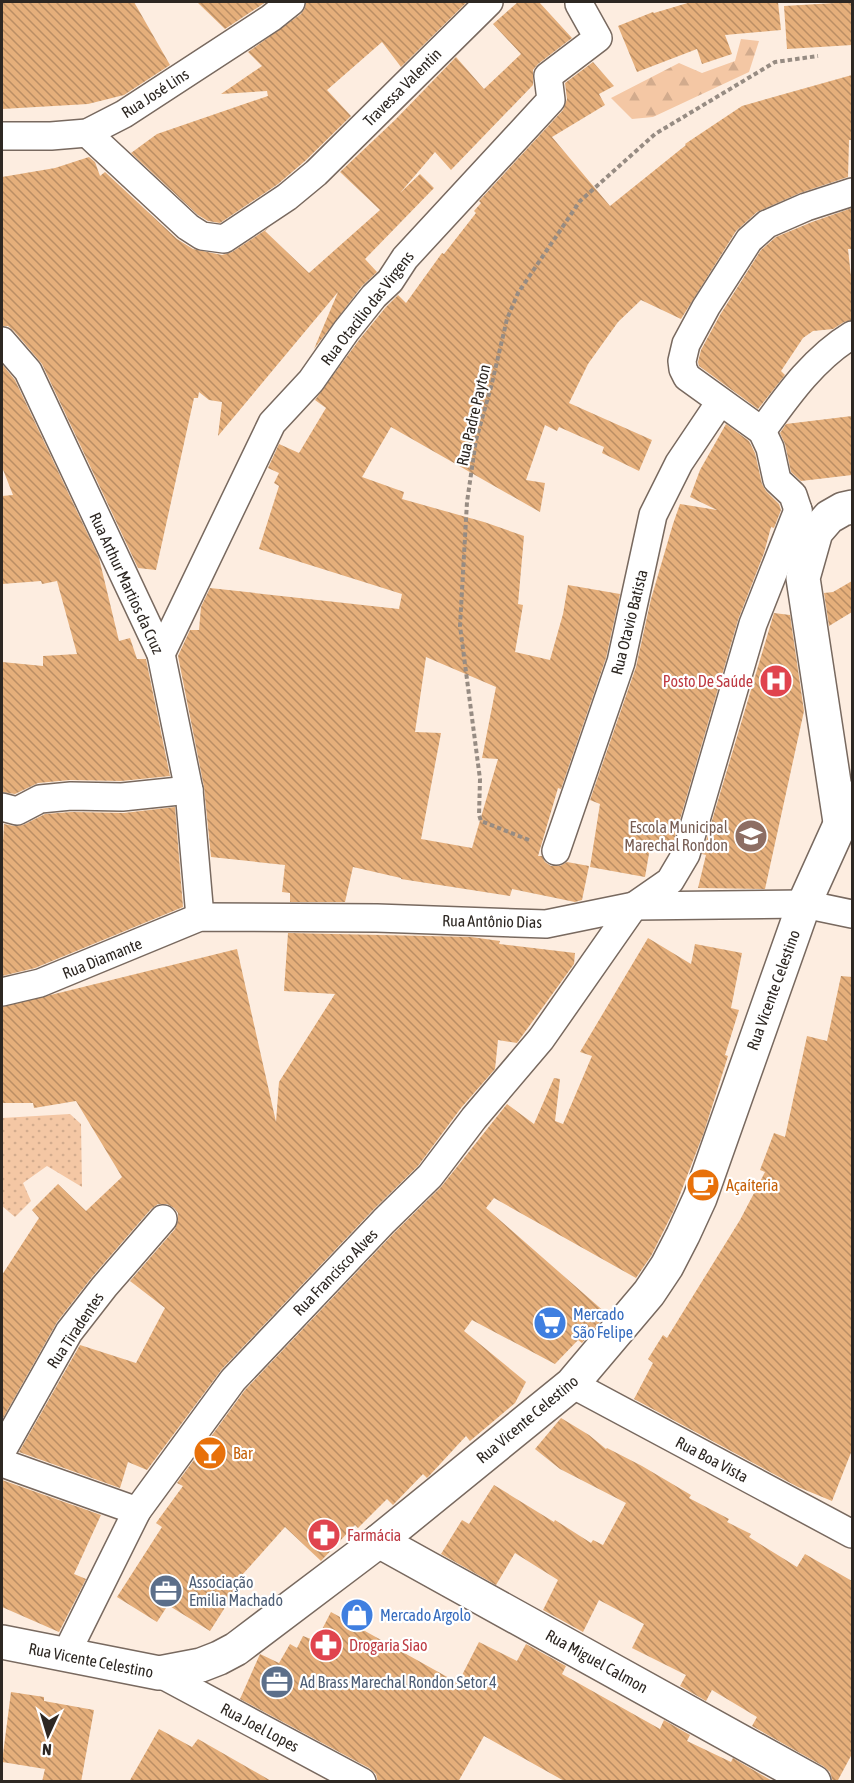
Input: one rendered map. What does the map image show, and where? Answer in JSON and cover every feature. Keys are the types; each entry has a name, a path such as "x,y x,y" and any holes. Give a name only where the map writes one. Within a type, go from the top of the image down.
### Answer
{"street":[{"name":"Rua José Lins","path":"2,136 87,133 124,114 271,18 291,2"},
{"name":"Travessa Valentin","path":"87,133 188,227 202,236 224,239 287,197 316,173 489,2"},
{"name":"Rua Otacilio das Virgens","path":"161,654 272,423 311,381 346,331 374,296 390,281 405,258 551,100 548,76 598,38 579,2"},
{"path":"803,578 798,510 793,495 777,480 770,448 762,431 687,377 682,362 686,344 706,307 749,240 767,224 806,207 852,192"},
{"path":"762,431 810,369 852,335"},
{"name":"Rua Arthur Martios da Cruz","path":"2,341 28,371 161,654 189,790 200,917"},
{"name":"Rua Otavio Batista","path":"556,851 621,662 653,515 680,463 720,402"},
{"name":"Rua Vicente Celestino","path":"2,1642 159,1673 201,1665 236,1650 379,1541 572,1384 649,1293 667,1266 700,1197 804,904 846,810 803,578 816,532 828,517 852,507"},
{"path":"634,906 670,881 686,854 753,624 798,510"},
{"path":"2,807 17,810 40,799 71,796 122,796 189,790"},
{"name":"Rua Antônio Dias","path":"200,917 377,918 546,924 634,906 804,904 852,914"},
{"name":"Rua Francisco Alves","path":"65,1656 137,1511 232,1380 430,1176 474,1118 541,1039 634,906"},
{"name":"Rua Diamante","path":"2,992 40,983 200,917"},
{"name":"Rua Tiradentes","path":"2,1451 69,1332 104,1287 163,1219"},
{"name":"Rua Boa Vista","path":"572,1384 850,1524"},
{"path":"2,1464 137,1511"},
{"name":"Rua Miguel Calmon","path":"379,1541 814,1782"},
{"name":"Rua Joel Lopes","path":"159,1673 362,1782"}],"path":[{"name":"Rua Padre Payton","path":"556,851 481,821 478,815 480,779 460,626 467,502 476,440 507,319 518,292 580,201 654,134 775,62 818,56"}],"green space":[{"path":"741,39 759,41 749,72 653,117 632,119 611,98 679,63 702,73 735,61"},
{"path":"70,1114 81,1124 82,1187 47,1166 23,1183 31,1201 15,1217 2,1206 2,1118"}],"building":[{"path":"2,2 134,2 170,65 124,95 88,104 2,109"},
{"path":"197,2 266,2 225,29"},
{"path":"306,2 467,2 401,67 382,42 327,90 351,116 278,184 220,223 208,221 198,215 131,153 157,134 268,96 267,91 221,94 262,66 248,52 301,14"},
{"path":"518,2 539,2 572,38 538,64 533,70 533,85 451,170 435,152 400,193 420,174 434,188 365,259 377,272 362,286 314,349 338,292 218,436 222,402 209,400 199,392 198,398 194,398 156,570 138,568 42,364 14,331 8,326 2,326 2,177 55,168 89,157 95,162 100,176 105,172 177,239 193,249 222,255 232,252 270,227 265,231 309,273 380,210 340,172 456,57 484,89 521,54 493,24"},
{"path":"691,2 778,2 781,30 725,35 732,54 702,64 697,49 637,72 618,26 653,12"},
{"path":"852,2 852,45 787,49 784,6"},
{"path":"593,62 614,86 599,94 605,105 552,137 610,206 685,144 742,106 852,75 852,140 849,140 848,177 800,193 757,212 736,231 681,319 641,300 618,322 588,364 569,403 652,440 639,471 602,453 604,447 559,427 557,431 545,425 526,480 545,483 540,512 391,427 362,477 404,492 402,499 524,536 518,604 523,605 515,652 550,660 563,614 568,585 620,594 606,658 561,789 558,788 538,856 542,856 551,866 560,866 567,862 589,866 582,900 575,902 512,889 510,896 401,879 353,867 345,902 290,902 290,893 282,892 285,865 211,857 204,787 178,656 190,630 199,630 201,607 210,588 399,609 402,594 259,549 279,486 274,483 279,473 268,468 279,444 299,453 326,408 315,400 386,307 398,295 406,303 442,253 444,254 476,213 474,211 481,203 479,201 563,110 567,99 565,83","holes":["426,657 496,687 482,758 498,759 472,848 421,839 441,733 415,732"]},
{"path":"852,208 852,249 848,249 852,286 852,320 833,329 813,331 803,338 781,371 785,375 758,409 699,366 701,350 761,250 776,237"},
{"path":"2,364 15,380 99,558 119,641 130,638 137,659 146,659 170,776 121,781 70,780 38,783 15,794 2,792 2,662 43,666 43,656 77,654 57,581 42,584 41,581 2,584 2,496 13,495 2,467"},
{"path":"852,416 852,475 801,481 791,472 785,444 780,433 786,424"},
{"path":"726,424 749,441 755,453 762,484 779,504 781,510 774,528 771,527 764,553 738,620 672,847 651,842 645,877 590,867 600,804 590,800 636,667 651,599 673,524 680,504 717,510 690,497 700,470"},
{"path":"852,581 852,612 829,626 824,593 833,592"},
{"path":"774,613 790,615 804,711 765,889 698,888 706,855 702,854"},
{"path":"175,807 183,907 35,968 2,976 4,824 23,825 45,814 124,813"},
{"path":"288,933 471,937 500,941 499,944 575,953 574,964 517,1043 498,1040 495,1069 461,1108 418,1166 373,1210 222,1369 147,1470 128,1462 120,1488 19,1452 80,1345 136,1363 165,1308 130,1281 175,1229 178,1213 167,1204 158,1204 151,1209 92,1277 57,1322 2,1420 2,1275 39,1218 32,1210 58,1184 86,1211 122,1177 76,1101 34,1108 33,1103 2,1103 2,1007 237,949 276,1122 279,1082 335,994 284,991"},
{"path":"648,938 691,964 695,944 742,953 731,1008 739,1010 725,1055 728,1056 704,1132 674,1210 651,1256 636,1278 494,1198 486,1208 607,1314 582,1343 578,1340 555,1364 472,1320 464,1331 526,1382 515,1403 470,1441 466,1436 427,1478 423,1474 393,1505 387,1499 358,1528 355,1525 321,1561 285,1527 234,1584 238,1587 210,1631 168,1605 157,1622 117,1597 162,1527 156,1523 183,1486 177,1483 245,1390 395,1232 441,1187 507,1104 534,1124 554,1078 560,1079 555,1121 563,1124 592,1056 580,1052"},
{"path":"841,976 852,977 852,1450 832,1501 798,1487 634,1399 653,1363 648,1359 663,1335 667,1338 740,1220 765,1172 760,1170 774,1133 785,1137 807,1036 827,1041"},
{"path":"561,1418 589,1435 606,1449 642,1466 691,1495 689,1498 729,1519 727,1522 751,1534 749,1537 797,1567 805,1554 852,1581 852,1754 837,1782 833,1782 830,1772 823,1766 752,1726 757,1717 712,1690 706,1701 680,1686 686,1675 632,1648 644,1624 599,1600 583,1632 543,1610 558,1580 515,1553 496,1585 441,1554 462,1520 469,1524 494,1485 591,1543 593,1540 603,1545 626,1503 560,1469 535,1449"},
{"path":"2,1480 101,1515 74,1574 86,1579 59,1632 2,1607"},
{"path":"331,1612 458,1683 479,1642 517,1661 526,1644 566,1666 562,1674 660,1729 664,1720 690,1735 687,1741 731,1762 733,1758 774,1782 566,1782 484,1736 458,1782 378,1782 376,1774 369,1768 240,1699 260,1654 279,1663 290,1644 297,1648 303,1636 316,1641"},
{"path":"11,1692 44,1697 44,1701 94,1710 81,1782 42,1782 45,1769 2,1762"},
{"path":"159,1729 192,1747 198,1739 273,1782 129,1782"}],"place":[{"name":"Posto De Saúde","path":"776,681"},
{"name":"Escola Municipal Marechal Rondon","path":"751,836"},
{"name":"Açaíteria","path":"703,1185"},
{"name":"Mercado São Felipe","path":"550,1323"},
{"name":"Bar","path":"210,1453"},
{"name":"Farmácia","path":"324,1535"},
{"name":"Associação Emilia Machado","path":"166,1591"},
{"name":"Mercado Argolo","path":"357,1615"},
{"name":"Drogaria Siao","path":"326,1645"},
{"name":"Ad Brass Marechal Rondon Setor 4","path":"277,1682"}]}
